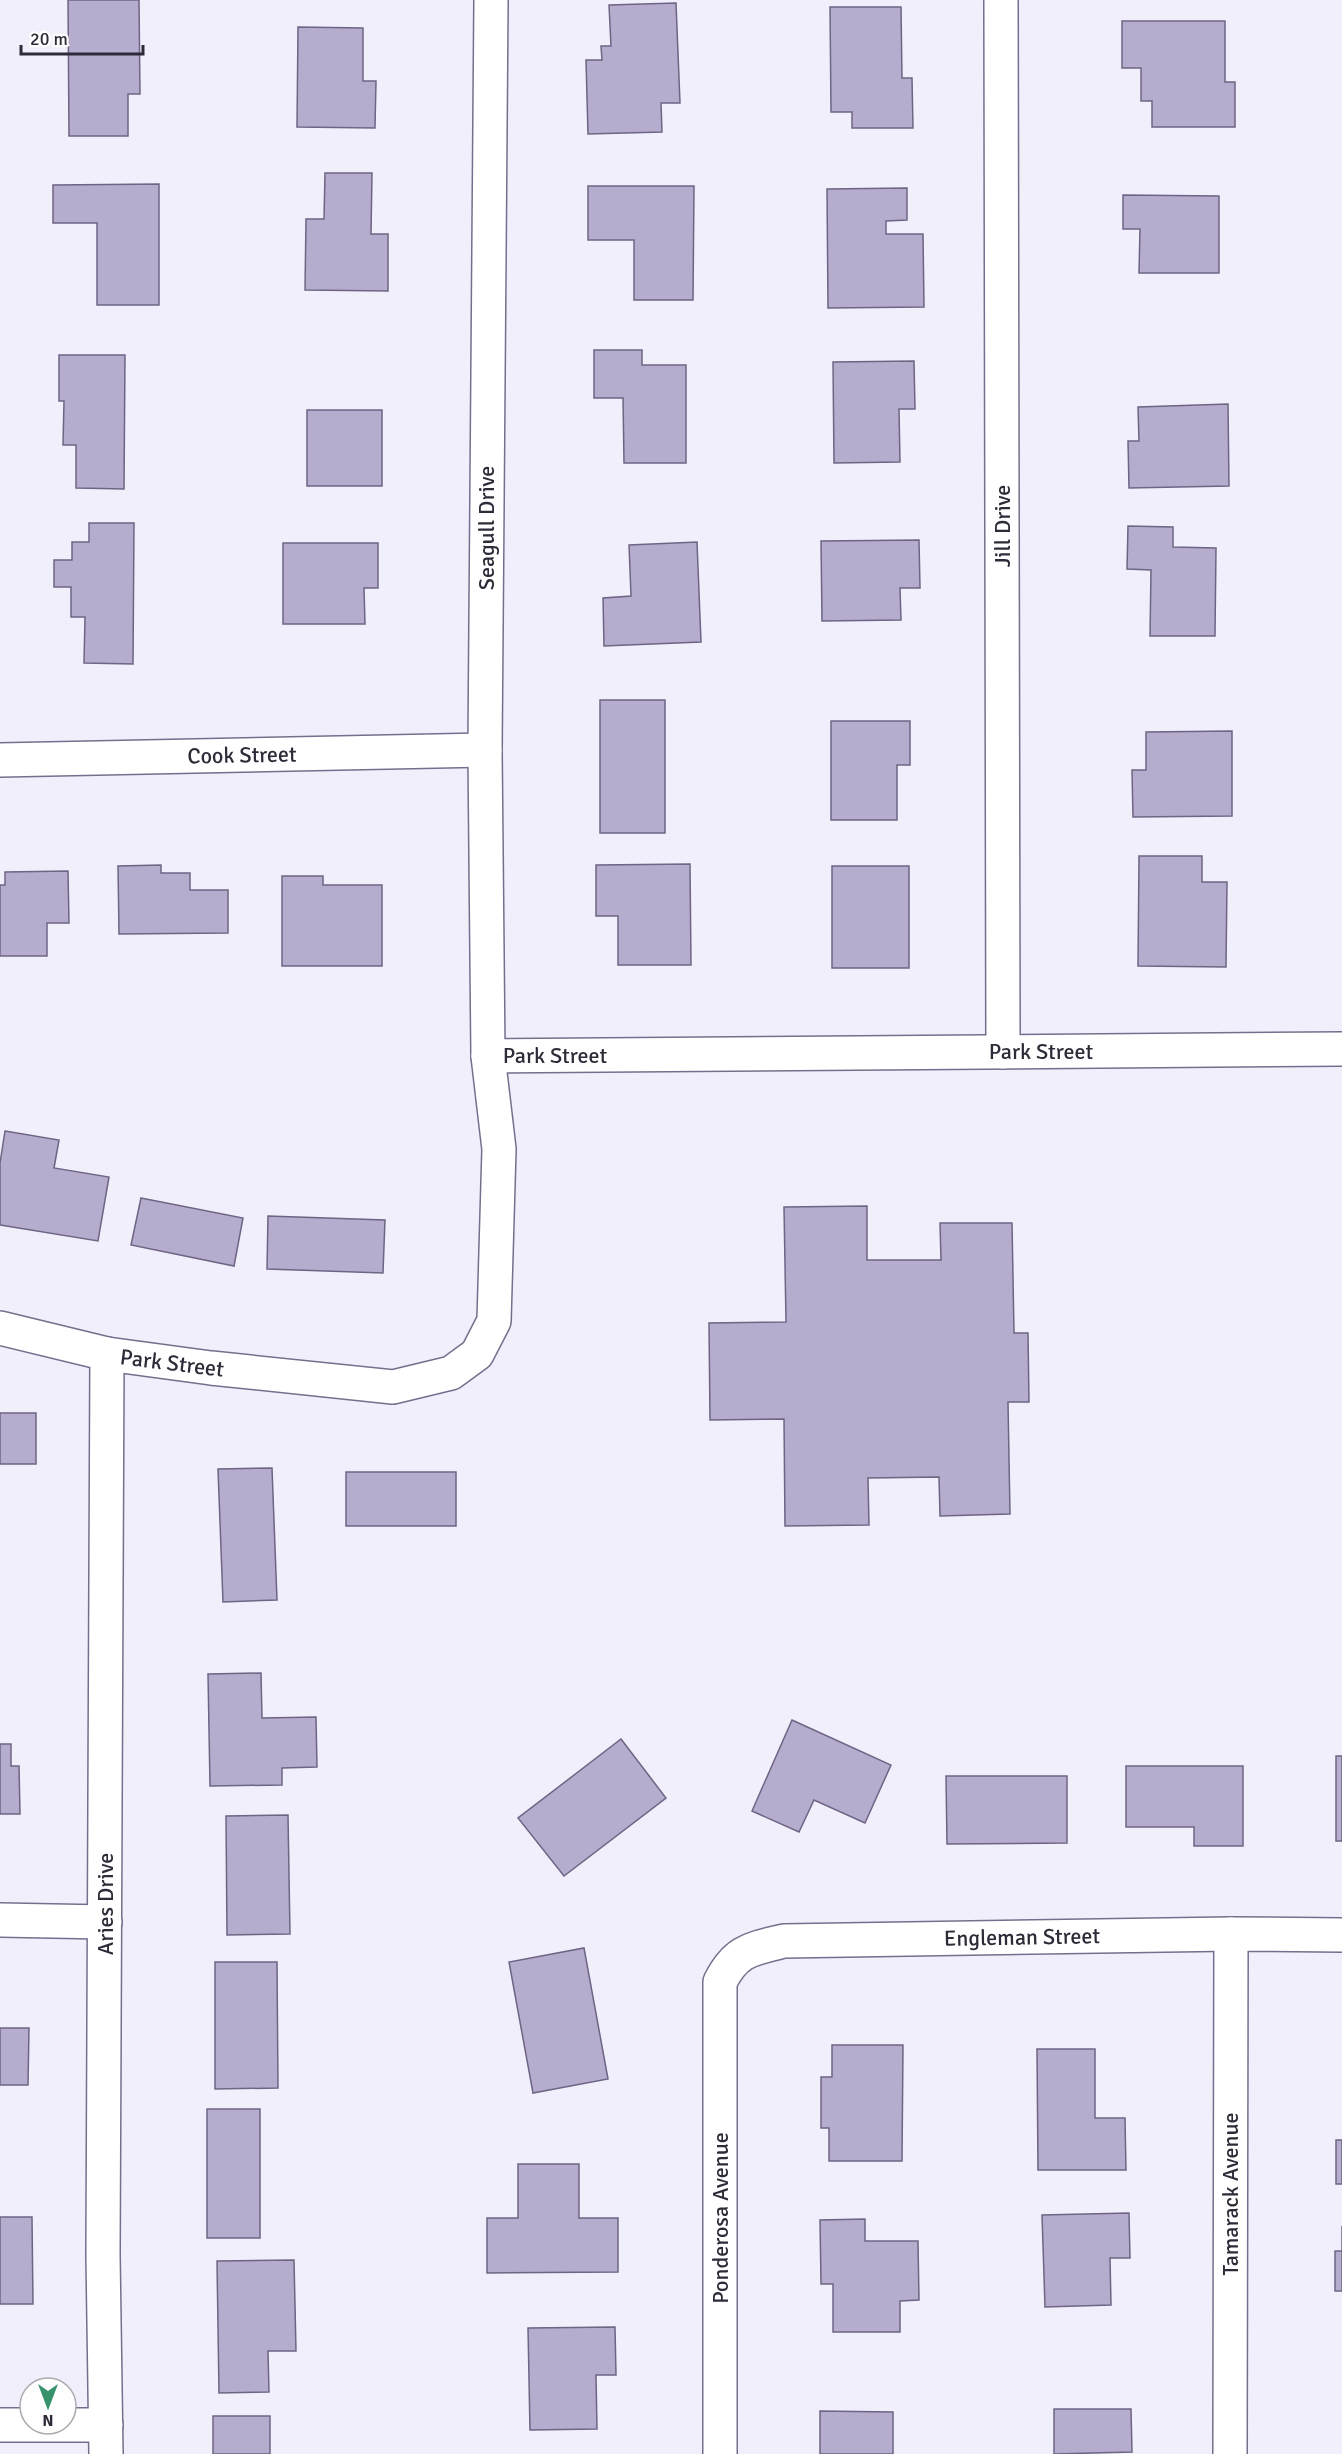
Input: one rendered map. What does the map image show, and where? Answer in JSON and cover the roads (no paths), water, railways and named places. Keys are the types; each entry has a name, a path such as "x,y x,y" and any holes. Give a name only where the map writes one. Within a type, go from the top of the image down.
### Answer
{"street":[{"name":"Seagull Drive","path":"488,1056 484,750 491,0"},
{"name":"Jill Drive","path":"1001,0 1003,1052"},
{"name":"Cook Street","path":"0,760 484,750"},
{"name":"Park Street","path":"0,1328 107,1354 211,1368 393,1387 451,1373 477,1354 494,1321 499,1149 488,1056 1342,1049"},
{"name":"Aries Drive","path":"106,2439 103,2255 107,1354"},
{"path":"0,1920 105,1922"},
{"name":"Engleman Street","path":"720,1983 729,1964 752,1949 784,1941 1231,1934 1342,1935"},
{"name":"Tamarack Avenue","path":"1230,2454 1231,1934"},
{"name":"Ponderosa Avenue","path":"720,1983 720,2454"},
{"path":"0,2425 106,2439"}]}
